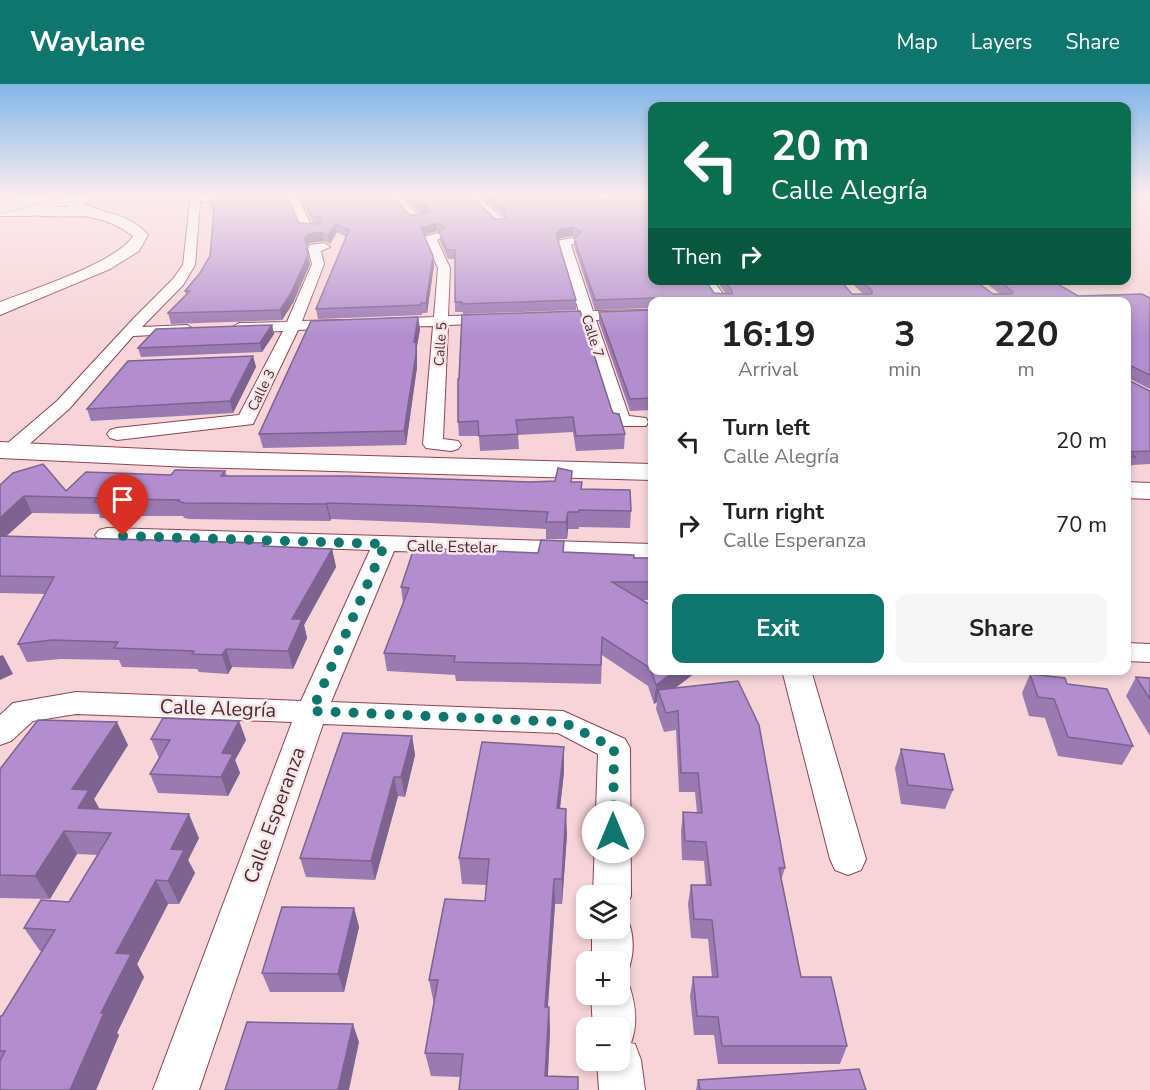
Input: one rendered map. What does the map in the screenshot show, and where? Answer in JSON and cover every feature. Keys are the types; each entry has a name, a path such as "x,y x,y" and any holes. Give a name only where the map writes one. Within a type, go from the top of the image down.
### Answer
{"main road":[{"path":"0,301 90,265 118,249 122,242"},
{"path":"0,309 104,266 134,248 137,242"},
{"path":"5,450 190,459 648,472"},
{"path":"1131,490 1150,491"}],"street":[{"path":"5,450 63,405 178,282 189,265 192,242"},
{"name":"Calle 5","path":"432,242 444,268 433,444 451,445"},
{"name":"Calle 7","path":"564,242 620,418 622,422 639,422"},
{"name":"Calle 3","path":"117,434 246,420 293,326 318,264 314,248 324,247"},
{"path":"531,318 648,314"},
{"path":"224,329 508,319"},
{"path":"130,332 201,329"},
{"path":"255,360 276,359"},
{"name":"Calle Estelar","path":"107,536 648,551"},
{"name":"Calle Esperanza","path":"176,1090 312,711 385,544"},
{"path":"1131,652 1150,653"},
{"path":"797,675 848,858"},
{"name":"Calle Alegría","path":"0,733 24,711 65,704 88,703 563,722 614,748 612,885"},
{"path":"620,1071 622,1090"}],"building":[{"path":"211,242 306,242 308,255 291,293 280,310 168,313 190,291 185,291 210,256"},
{"path":"344,242 427,242 433,256 426,303 316,309"},
{"path":"443,242 558,242 576,300 462,304 462,302 455,302 455,250 447,250"},
{"path":"575,242 648,242 648,285 708,285 714,293 732,294 728,285 844,285 852,294 872,294 866,285 981,285 993,294 1011,294 1013,292 1004,285 1059,285 1078,296 1142,294 1150,298 1150,375 1131,366 1131,297 648,297 595,300"},
{"path":"648,310 648,398 630,399 599,312"},
{"path":"580,311 611,408 613,413 619,414 625,434 576,436 573,417 516,420 518,434 479,436 478,421 458,422 462,315"},
{"path":"418,317 414,342 416,342 416,354 404,431 259,434 311,321"},
{"path":"272,325 260,343 138,348 156,329"},
{"path":"253,356 230,401 87,409 128,361"},
{"path":"1131,382 1150,391 1150,451 1131,452"},
{"path":"43,464 66,491 86,472 171,475 175,470 225,471 221,476 351,476 530,482 555,481 558,468 572,471 571,482 582,482 581,489 630,490 631,511 579,510 579,512 568,512 566,522 546,522 548,512 327,503 184,503 178,501 180,500 126,499 123,502 94,502 97,498 24,496 0,518 0,485 13,473"},
{"path":"0,536 265,543 263,546 332,549 292,619 302,619 288,651 226,649 222,655 192,654 194,651 114,648 118,642 52,640 18,644 54,577 0,576"},
{"path":"541,540 564,541 563,552 634,555 634,558 648,558 648,582 612,582 648,604 648,667 602,637 601,665 454,662 455,656 384,653 409,588 401,587 414,548 538,553"},
{"path":"652,675 669,675 656,685"},
{"path":"1030,675 1065,678 1067,684 1107,689 1133,746 1068,737 1054,699 1038,697"},
{"path":"1136,677 1150,678 1150,699"},
{"path":"738,681 759,725 785,868 779,868 801,977 831,977 847,1046 722,1046 718,1017 697,1016 693,977 718,977 712,920 694,919 691,885 711,885 706,842 685,841 683,812 702,813 698,773 681,773 678,711 666,713 658,690"},
{"path":"163,718 239,721 222,753 233,754 221,777 150,774 170,740 151,739"},
{"path":"38,720 117,722 72,789 89,790 78,808 189,814 171,849 184,850 168,881 156,880 116,953 131,954 101,1013 104,1013 70,1090 0,1090 0,1061 5,1051 0,1051 0,1016 55,930 24,928 41,900 69,902 111,833 64,831 35,876 0,875 0,769"},
{"path":"343,733 412,736 401,777 394,777 371,861 300,858"},
{"path":"482,742 564,747 557,808 566,809 562,879 554,879 545,1007 549,1007 545,1076 578,1077 578,1090 459,1090 463,1054 425,1053 438,980 429,980 445,899 485,901 489,859 459,858"},
{"path":"901,749 944,754 953,790 908,785"},
{"path":"282,907 354,908 338,974 262,973"},
{"path":"247,1022 353,1024 338,1090 225,1090"},
{"path":"859,1069 866,1090 700,1090 698,1080"}],"route":[{"path":"123,536 385,544 312,711 563,722 614,748 613,832"}]}
